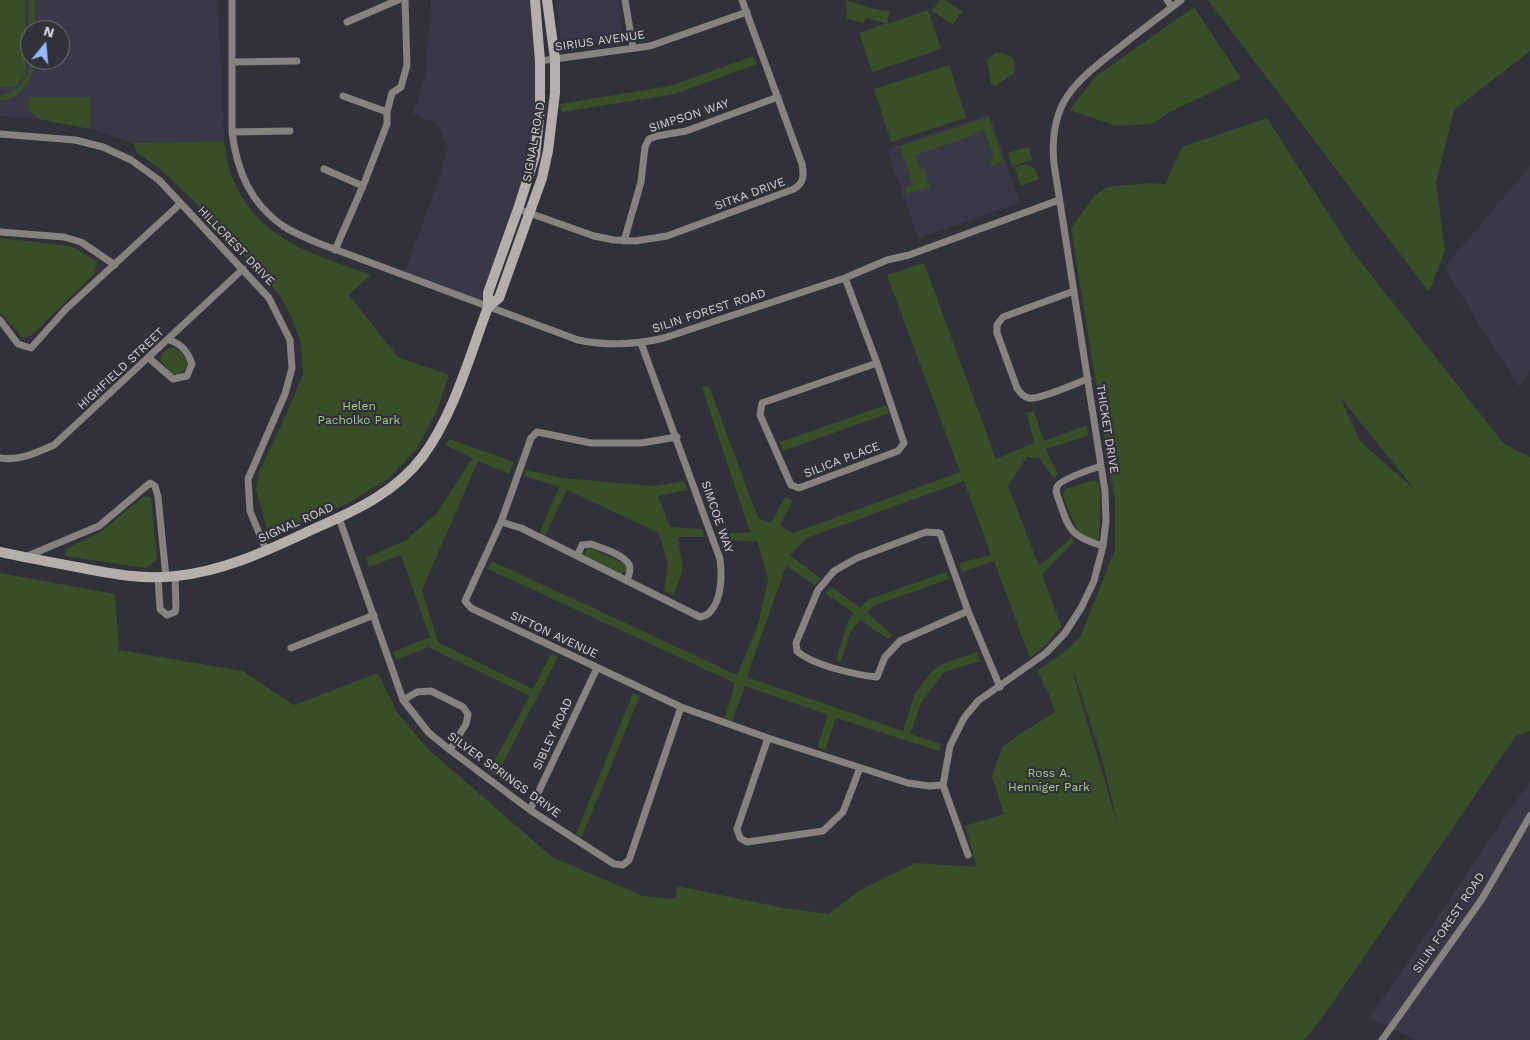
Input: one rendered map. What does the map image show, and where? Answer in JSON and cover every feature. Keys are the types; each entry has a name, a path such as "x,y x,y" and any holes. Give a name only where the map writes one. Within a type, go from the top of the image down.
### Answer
{"street":[{"name":"SILIN FOREST ROAD","path":"232,0 232,132 236,158 249,190 266,212 284,227 335,250 578,340 605,344 642,343 664,338 845,278 887,260 908,255 1059,200"},
{"path":"347,22 398,0"},
{"path":"335,250 387,124 387,112 392,93 401,87 407,66 405,0"},
{"name":"SIGNAL ROAD","path":"0,552 116,574 167,577 214,569 237,562 339,518 376,499 412,469 430,446 452,402 488,307 488,293 535,156 540,109 540,61 535,0"},
{"name":"SIGNAL ROAD","path":"488,307 499,298 530,214 548,152 555,93 555,59 547,0"},
{"path":"625,0 633,48"},
{"name":"SITKA DRIVE","path":"518,209 594,236 624,241 646,240 667,236 799,186 804,176 802,164 742,0"},
{"path":"1167,0 1172,7"},
{"name":"THICKET DRIVE","path":"943,785 950,746 964,718 978,701 1038,660 1065,633 1081,608 1094,581 1103,546 1106,512 1105,492 1059,200 1053,155 1054,135 1058,114 1065,99 1078,81 1092,68 1181,0"},
{"name":"SIRIUS AVENUE","path":"540,61 650,46 747,12"},
{"path":"232,62 297,62"},
{"path":"343,96 387,112"},
{"name":"SIMPSON WAY","path":"624,241 641,182 644,147 649,139 686,131 778,98"},
{"path":"232,132 290,131"},
{"name":"HILLCREST DRIVE","path":"0,134 68,139 103,147 142,167 158,180 269,298 290,340 292,368 285,394 248,479 250,511 266,550"},
{"path":"324,169 363,186"},
{"path":"0,320 18,344 31,348 66,309 180,204"},
{"path":"0,232 64,238 80,242 115,265"},
{"name":"HIGHFIELD STREET","path":"0,458 28,457 54,445 169,340 243,269"},
{"name":"SILICA PLACE","path":"845,278 877,363 904,443 898,450 799,488 791,485 760,415 762,403 877,363"},
{"path":"1074,291 1006,315 998,322 997,333 1017,388 1026,397 1036,398 1088,379"},
{"path":"149,358 174,379 187,376 192,364 190,356 178,342 169,340"},
{"name":"SIMCOE WAY","path":"501,522 521,528 700,617 709,614 716,605 722,576 720,559 642,343"},
{"name":"SIFTON AVENUE","path":"677,437 641,443 591,443 537,432 531,438 501,522 466,601 471,608 681,707 768,738 908,783 929,786 943,785"},
{"path":"1101,466 1062,481 1057,487 1056,495 1070,529 1084,540 1103,546"},
{"path":"25,557 99,526 150,483 155,486 158,497 167,577"},
{"name":"SILVER SPRINGS DRIVE","path":"339,518 403,700 429,733 530,810 614,864 623,865 629,860 681,707"},
{"path":"968,611 900,641 886,657 877,677 858,676 804,657 797,651 796,643 818,590 834,570 856,558 926,532 940,533 968,611 1000,687"},
{"path":"577,556 582,545 591,544 625,558 629,563 630,569 627,581"},
{"path":"291,648 374,614"},
{"name":"SIBLEY ROAD","path":"530,810 597,668"},
{"path":"403,700 417,692 432,691 463,707 468,714 466,724 450,750"},
{"path":"768,738 737,829 740,838 747,842 823,831 843,812 860,768"},
{"path":"943,785 968,854"},
{"name":"SILIN FOREST ROAD","path":"1382,1040 1482,899 1530,816"}],"shaded area":[{"path":"0,0 218,0 224,141 133,143 90,129 39,119 0,116"},
{"path":"431,0 535,0 540,61 535,156 488,307 404,275 434,193 448,147 436,123 413,114 425,77"},
{"path":"556,0 619,0 622,40 562,50"},
{"path":"989,114 1020,203 918,238 887,149"},
{"path":"1530,166 1530,370 1519,387 1444,268"},
{"path":"1530,781 1530,1040 1415,1040 1369,1018"}],"green space":[{"path":"0,0 25,0 25,20 20,20 20,70 25,70 25,76 15,87 0,87"},
{"path":"29,0 35,0 35,20 29,20"},
{"path":"846,0 874,9 890,11 887,24 928,10 941,49 872,72 859,33 886,23 866,18 864,23 847,19"},
{"path":"940,0 945,0 962,11 953,25 932,11"},
{"path":"1208,0 1530,0 1530,51 1454,110 1436,182 1445,251 1429,292"},
{"path":"1194,7 1241,78 1170,112 1152,124 1116,126 1070,110 1095,77"},
{"path":"996,52 1012,58 1015,68 1014,73 996,86 991,84 987,60"},
{"path":"753,56 757,64 675,94 562,112 560,104 670,86"},
{"path":"949,65 966,118 891,142 874,89"},
{"path":"29,70 33,70 29,81 20,92 14,97 0,101 0,96 14,90"},
{"path":"29,97 91,97 90,129 39,119 28,109"},
{"path":"989,117 1004,162 992,166 990,159 994,158 984,130 975,133 975,135 915,155 920,169 924,168 930,187 907,194 905,188 913,185 900,146"},
{"name":"Ross A. Henniger Park","path":"1267,118 1353,252 1504,444 1530,457 1530,731 1516,736 1320,1021 1304,1040 0,1040 0,573 115,594 119,650 243,671 294,705 378,673 397,712 427,748 552,857 643,896 676,899 677,886 784,908 829,914 860,890 915,863 977,867 965,826 1004,814 992,776 1002,747 1055,712 1037,671 1067,650 1080,637 1115,550 1115,501 1071,228 1095,195 1107,187 1148,183 1165,184 1182,147","holes":["1340,397 1414,489 1360,441","1073,674 1102,759 1119,829"]},
{"name":"Helen Pacholko Park","path":"224,141 230,172 241,195 254,214 269,228 306,250 370,275 349,295 398,357 449,375 437,411 416,450 387,480 346,504 281,533 271,534 266,526 256,490 259,472 303,374 301,342 291,316 279,294 194,201 159,168 137,153 133,143"},
{"path":"1028,147 1032,160 1012,166 1008,153"},
{"path":"1026,164 1035,169 1039,179 1021,186 1014,167"},
{"path":"0,238 70,246 97,261 95,273 32,335 23,338 0,313"},
{"path":"924,263 996,459 1034,443 1027,413 1034,411 1044,441 1087,425 1088,436 1046,449 1058,475 1054,478 1039,458 1027,457 1008,486 1039,566 1071,538 1074,542 1042,574 1061,626 1048,643 1030,658 994,561 962,572 959,563 991,555 964,481 807,538 790,555 820,578 815,585 786,566 747,677 903,731 915,693 933,670 944,663 977,652 980,661 944,672 921,703 910,734 941,744 939,751 836,718 825,750 817,747 828,715 745,686 732,722 725,718 735,683 488,569 492,561 737,675 757,628 768,580 758,542 724,539 723,534 750,532 702,387 709,386 758,518 771,523 785,497 793,500 780,526 793,533 960,472 887,275"},
{"path":"170,347 181,352 188,362 186,368 178,375 172,374 160,360 162,354"},
{"path":"886,405 889,413 783,451 780,442"},
{"path":"449,439 514,462 509,474 478,461 422,590 438,642 533,689 551,654 558,657 496,776 489,771 530,696 428,647 397,660 393,652 430,637 401,555 369,567 366,558 406,540 437,513 472,458 445,445"},
{"path":"526,470 563,478 654,486 684,481 688,490 658,496 670,527 702,529 705,537 678,537 683,568 674,595 664,591 668,564 659,533 567,490 545,535 540,532 559,487 524,476"},
{"path":"1094,480 1099,484 1100,498 1099,537 1095,541 1078,532 1063,496 1065,489"},
{"path":"144,496 151,497 157,560 146,568 65,556 66,549 102,531"},
{"path":"587,548 626,564 626,571 621,574 585,556"},
{"path":"946,572 949,579 873,606 867,613 893,635 888,639 860,620 851,631 841,662 836,660 848,621 854,613 825,593 832,587 860,608 869,599"},
{"path":"633,693 640,696 582,836 576,834"}]}
